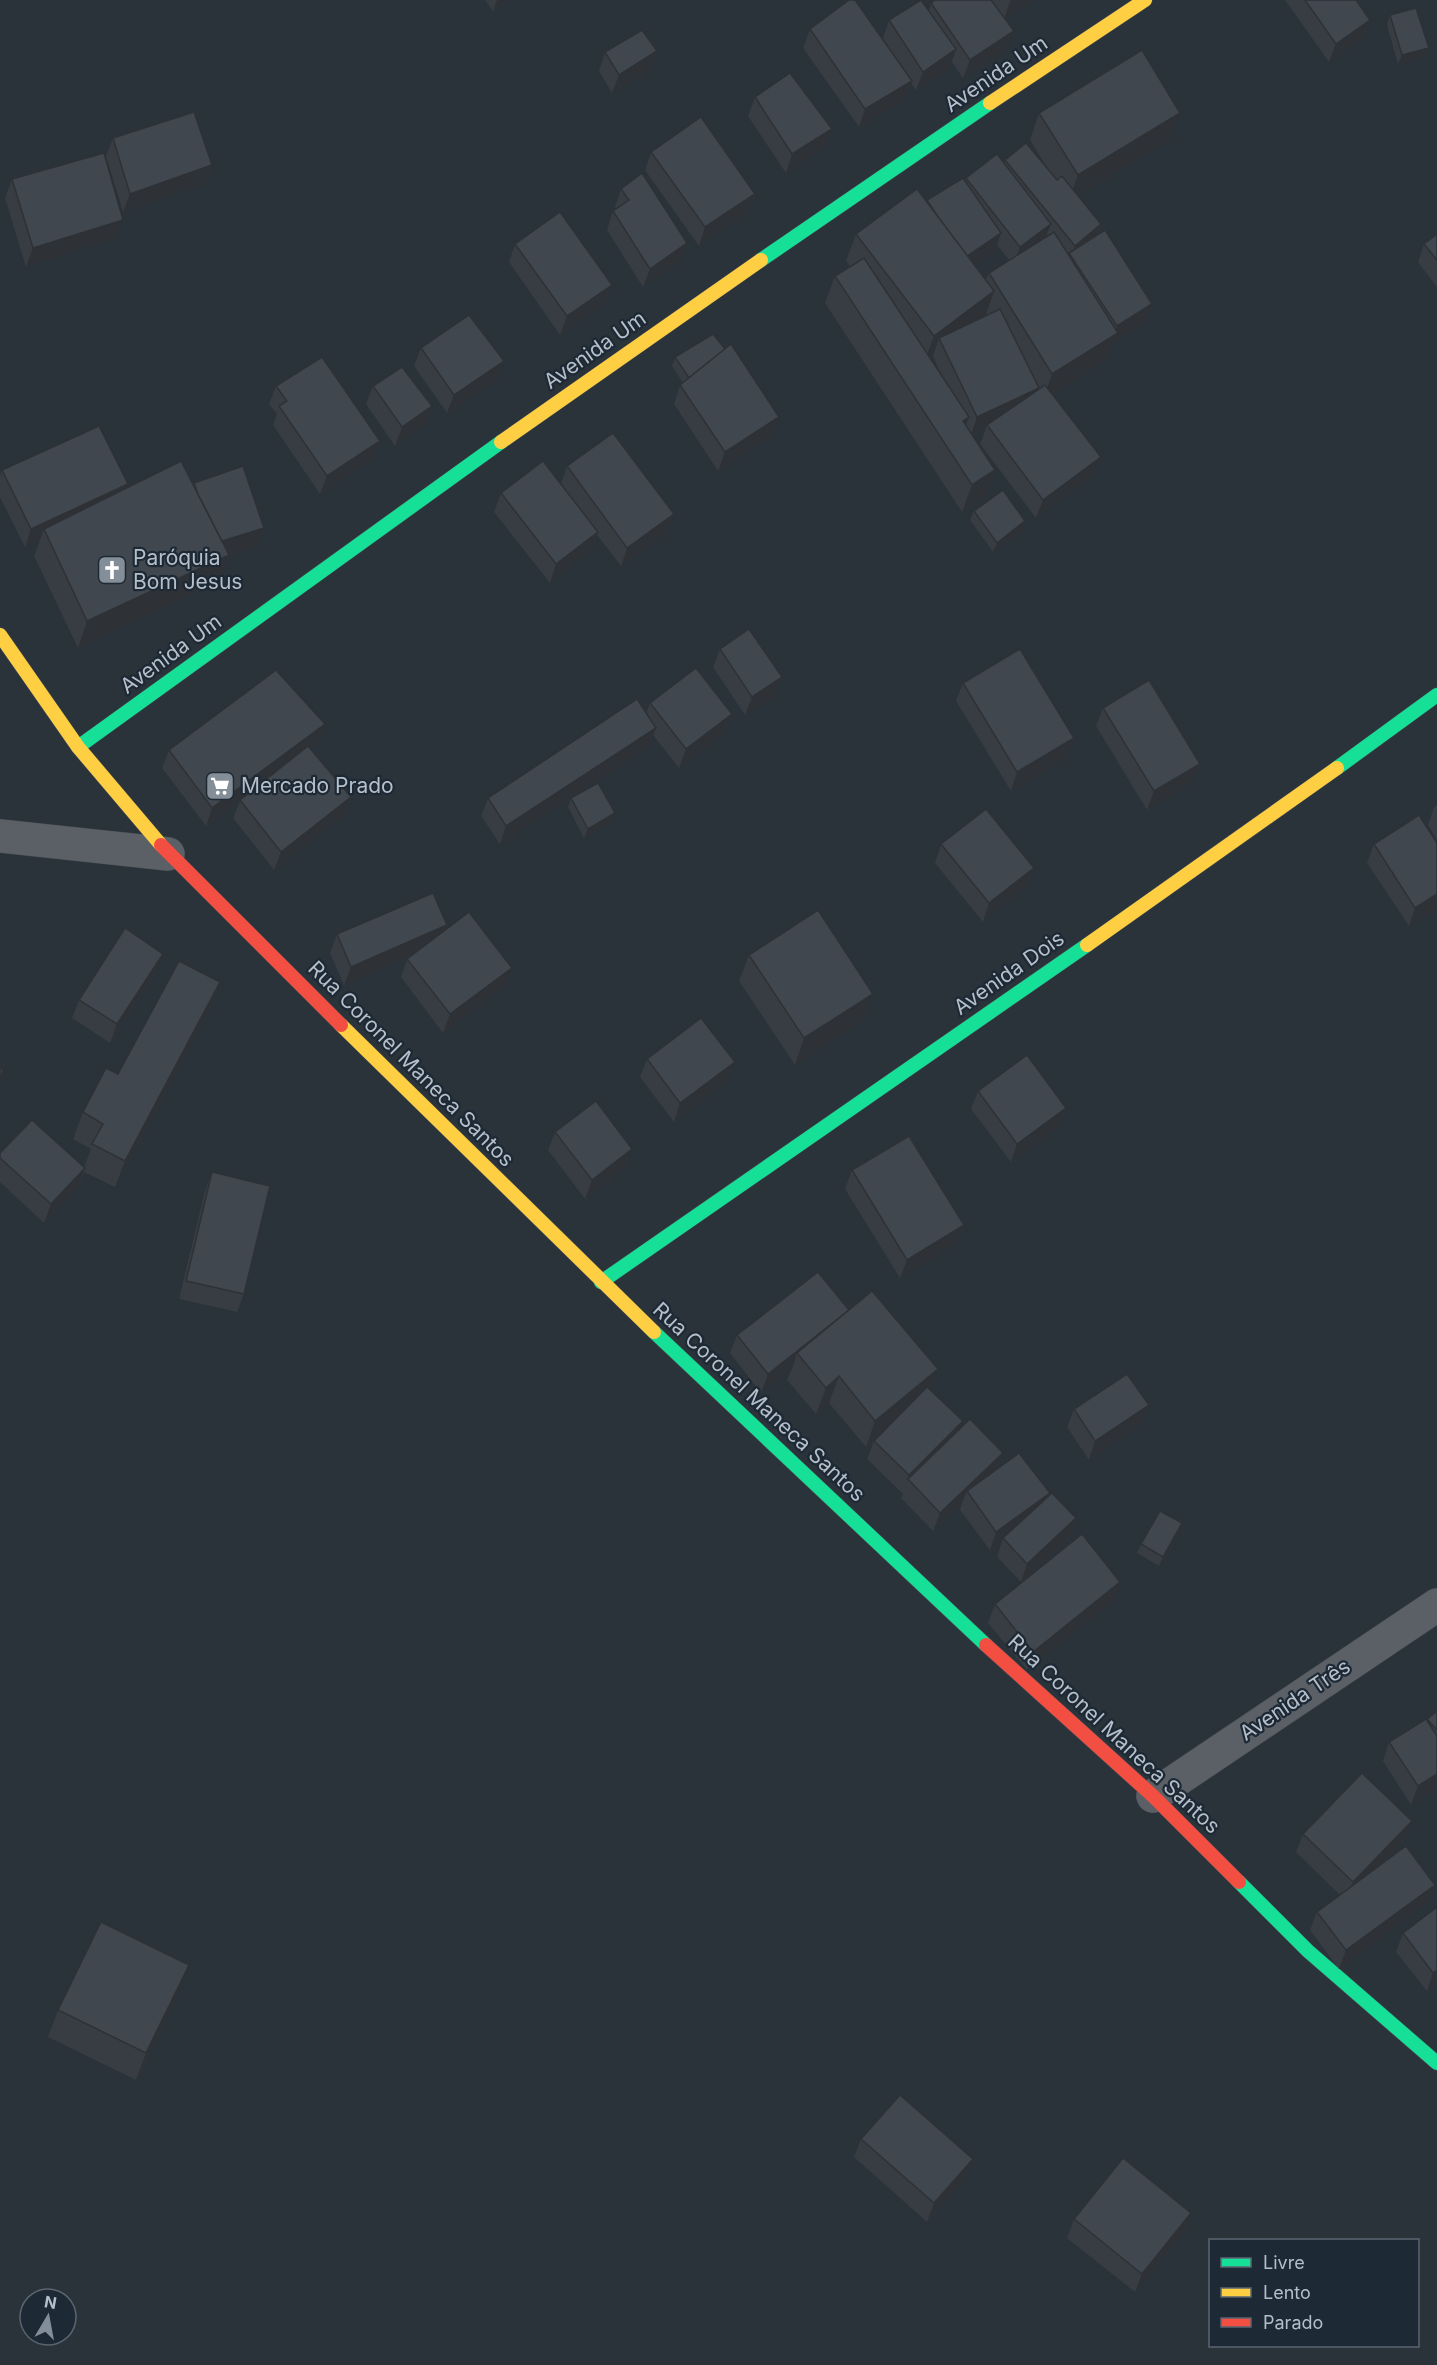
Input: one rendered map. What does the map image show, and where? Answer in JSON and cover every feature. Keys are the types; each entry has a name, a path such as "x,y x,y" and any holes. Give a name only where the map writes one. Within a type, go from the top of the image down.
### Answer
{"street":[{"name":"Avenida Um","path":"78,747 512,434 856,193 1145,0"},
{"name":"Rua Coronel Maneca Santos","path":"0,635 78,747 168,854 601,1282 944,1606 1153,1796 1308,1951 1397,2031 1437,2063"},
{"name":"Avenida Dois","path":"601,1282 1225,849 1437,695"},
{"path":"0,836 168,854"},
{"name":"Avenida Três","path":"1153,1796 1437,1605"}],"building":[{"path":"849,0 855,0 912,81 865,109 810,29"},
{"path":"921,0 956,49 923,72 889,20"},
{"path":"935,0 991,0 1014,31 970,60 931,3"},
{"path":"1305,0 1356,0 1370,20 1336,44"},
{"path":"1416,8 1429,48 1402,55 1390,15"},
{"path":"642,30 657,51 619,75 605,52"},
{"path":"1142,50 1180,113 1078,175 1039,113"},
{"path":"790,73 832,129 792,154 755,97"},
{"path":"194,112 212,165 130,194 113,138"},
{"path":"701,117 755,194 705,227 651,152"},
{"path":"1026,143 1057,180 1062,176 1101,224 1075,246 1005,160"},
{"path":"104,153 123,220 33,248 12,179"},
{"path":"997,154 1051,224 1020,247 966,178"},
{"path":"642,173 687,243 650,269 613,211 629,200 621,189"},
{"path":"963,178 1001,233 967,256 927,200"},
{"path":"917,189 994,291 934,336 856,234"},
{"path":"560,212 612,285 567,316 515,244"},
{"path":"1105,230 1152,304 1117,326 1069,253"},
{"path":"1054,232 1118,333 1052,374 989,273"},
{"path":"1437,234 1437,260 1424,244"},
{"path":"864,258 969,417 963,421 995,470 972,485 835,276"},
{"path":"1000,309 1039,388 977,417 939,338"},
{"path":"469,315 504,361 454,395 421,348"},
{"path":"713,334 725,349 689,378 675,357"},
{"path":"731,344 779,417 725,452 680,385"},
{"path":"322,357 380,441 327,476 279,406 287,401 276,386"},
{"path":"402,367 432,406 402,427 373,386"},
{"path":"1045,385 1101,457 1043,500 987,425"},
{"path":"99,426 128,484 31,529 2,470"},
{"path":"613,433 674,514 627,548 567,466"},
{"path":"181,461 229,555 87,621 44,529"},
{"path":"543,461 598,532 556,564 501,493"},
{"path":"243,466 264,528 222,541 194,483"},
{"path":"1003,490 1025,521 997,543 974,511"},
{"path":"749,629 782,677 752,697 720,649"},
{"path":"1020,649 1074,738 1017,772 963,683"},
{"path":"696,668 732,714 686,749 650,703"},
{"path":"276,670 325,724 212,808 169,750"},
{"path":"1149,680 1200,764 1154,791 1103,708"},
{"path":"637,699 656,728 506,826 488,798"},
{"path":"308,746 351,797 281,852 240,800"},
{"path":"598,783 615,813 588,829 571,798"},
{"path":"986,809 1034,868 989,903 941,844"},
{"path":"1419,815 1437,843 1437,894 1415,908 1374,844"},
{"path":"433,893 447,925 351,967 337,934"},
{"path":"818,910 873,994 804,1038 749,955"},
{"path":"469,912 512,968 450,1014 407,959"},
{"path":"125,928 163,954 117,1024 79,1000"},
{"path":"179,961 220,982 125,1161 92,1144 103,1124 83,1112 106,1068 118,1074"},
{"path":"701,1018 735,1062 680,1103 647,1059"},
{"path":"1027,1055 1066,1108 1017,1144 978,1091"},
{"path":"596,1101 632,1149 592,1180 555,1132"},
{"path":"32,1120 85,1168 51,1204 0,1158 0,1153"},
{"path":"909,1136 964,1225 907,1260 852,1170"},
{"path":"212,1172 270,1186 244,1294 186,1281"},
{"path":"818,1272 849,1310 768,1374 737,1335"},
{"path":"872,1291 938,1369 875,1421 839,1376 826,1388 797,1353"},
{"path":"1127,1374 1149,1405 1095,1441 1074,1409"},
{"path":"927,1387 963,1421 909,1475 874,1441"},
{"path":"970,1419 1003,1453 940,1513 908,1479"},
{"path":"1019,1453 1050,1493 996,1532 967,1491"},
{"path":"1052,1493 1076,1518 1027,1564 1003,1538"},
{"path":"1160,1511 1182,1523 1163,1557 1141,1544"},
{"path":"1082,1534 1120,1582 1033,1652 995,1604"},
{"path":"1437,1711 1437,1730 1427,1719"},
{"path":"1426,1719 1437,1736 1437,1774 1418,1786 1389,1742"},
{"path":"1362,1773 1412,1821 1353,1882 1303,1834"},
{"path":"1406,1846 1435,1885 1346,1950 1317,1912"},
{"path":"1437,1907 1437,1970 1433,1973 1403,1933"},
{"path":"101,1922 189,1965 146,2053 58,2010"},
{"path":"900,2095 973,2159 934,2203 861,2139"},
{"path":"1123,2158 1191,2213 1142,2274 1074,2219"}],"traffic: fast":[{"path":"761,260 990,103"},
{"path":"78,747 501,442"},
{"path":"1337,768 1437,695"},
{"path":"601,1282 1087,945"},
{"path":"654,1332 986,1645"},
{"path":"1239,1882 1308,1951 1437,2063"}],"traffic: slow":[{"path":"990,103 1145,0"},
{"path":"501,442 761,260"},
{"path":"0,635 78,747 161,845"},
{"path":"1087,945 1337,768"},
{"path":"341,1025 654,1332"}],"traffic: jam":[{"path":"161,845 341,1025"},
{"path":"986,1645 1153,1796 1239,1882"}],"place":[{"name":"Paróquia Bom Jesus","path":"112,570"},
{"name":"Mercado Prado","path":"220,786"}]}
